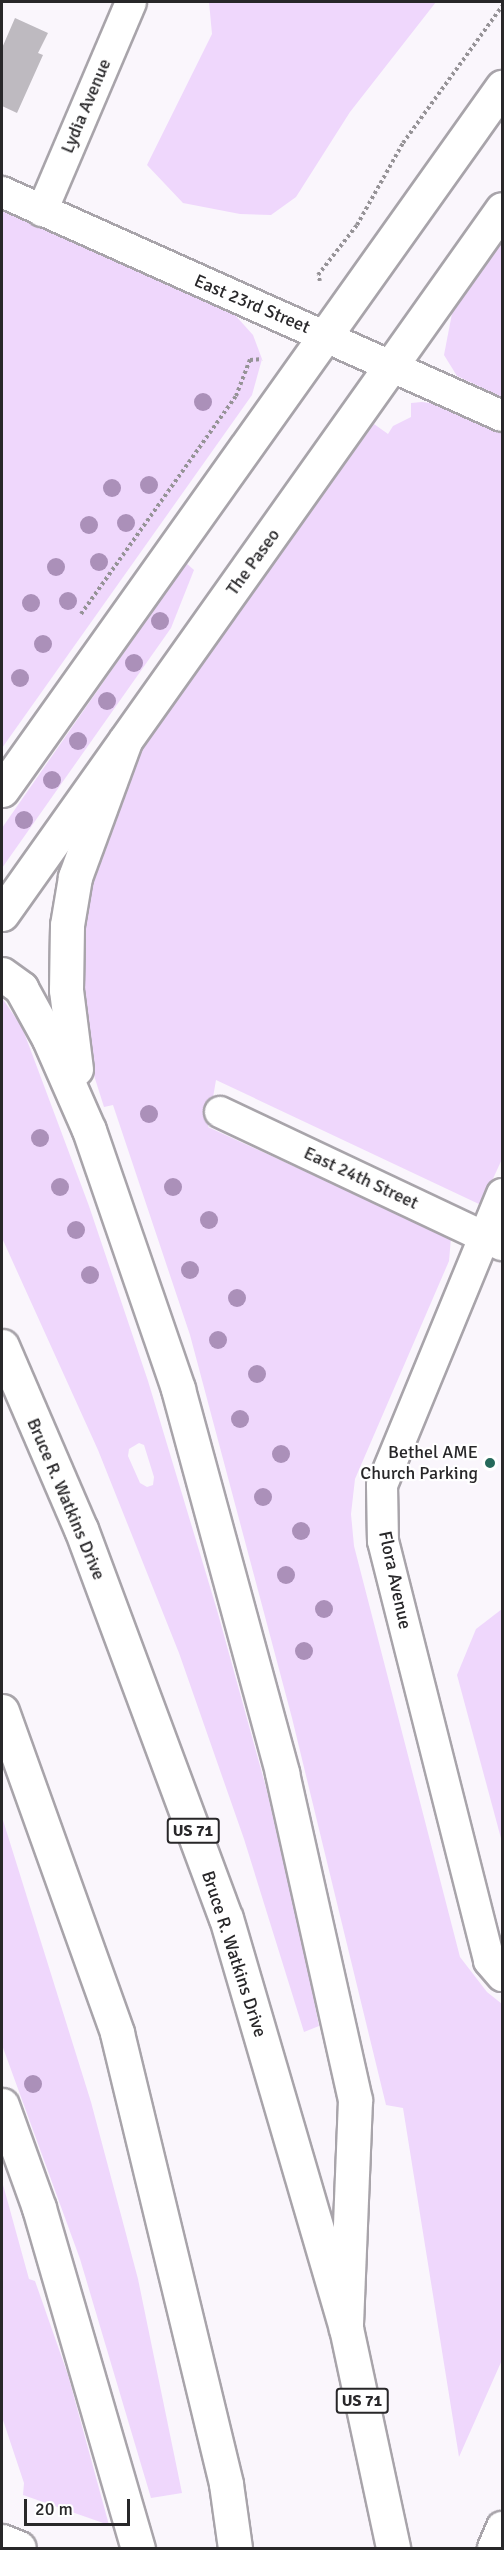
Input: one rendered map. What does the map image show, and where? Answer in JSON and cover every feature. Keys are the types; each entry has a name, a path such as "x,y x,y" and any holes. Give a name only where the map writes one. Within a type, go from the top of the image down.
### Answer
{"main road":[{"path":"2,790 502,87"},
{"name":"The Paseo","path":"2,914 394,365 502,209"},
{"path":"89,1130 69,1030 67,925 75,877 125,741"},
{"path":"2,974 21,988 49,1039 89,1130 178,1389 282,1773 355,2100 346,2328"},
{"name":"Bruce R. Watkins Drive","path":"2,1346 81,1529 226,1918 346,2328 393,2548"},
{"path":"2,1711 117,2032 226,2484 235,2548"},
{"path":"2,2105 39,2208 128,2503 138,2548"}],"street":[{"name":"Lydia Avenue","path":"42,211 131,2"},
{"name":"East 23rd Street","path":"2,192 394,365 502,416"},
{"name":"East 24th Street","path":"220,1112 493,1240"},
{"name":"Flora Avenue","path":"502,1194 493,1240 382,1485 383,1541 489,1961 502,1976"},
{"path":"493,2548 502,2527"}],"path":[{"path":"321,288 318,275 357,225 403,143 502,6"},
{"path":"78,619 236,396 250,360 262,359"}],"shaded area":[{"path":"209,2 436,2 350,112 296,197 271,215 240,214 183,203 147,165 212,34"},
{"path":"2,207 235,315 253,335 262,359 252,395 2,748"},
{"path":"502,232 502,397 457,376 444,355 454,303"},
{"path":"411,403 437,404 502,434 502,1159 481,1205 216,1080 208,1127 451,1238 449,1261 355,1479 351,1514 354,1546 460,1957 487,1992 502,2004 502,2360 459,2457 403,2108 386,2105 292,1718 190,1335 113,1105 104,1107 91,1066 79,988 87,883 136,755 374,424 388,434 393,426 411,417"},
{"path":"186,563 194,570 171,628 2,868 2,828"},
{"path":"2,998 22,1027 89,1206 148,1381 217,1610 267,1791 309,1974 319,2026 304,2032 244,1839 179,1653 98,1450 2,1238","holes":["139,1443 144,1445 154,1477 153,1485 147,1487 140,1483 128,1456 129,1449"]},
{"path":"502,1609 502,1842 457,1675 476,1629"},
{"path":"2,1817 91,2102 138,2279 182,2493 151,2498 80,2259 2,2045"},
{"path":"2,2181 29,2279 35,2281 68,2375 109,2525 23,2495 24,2483 2,2417"}],"building":[{"path":"15,18 48,33 38,53 43,55 17,113 2,106 2,48"}],"place":[{"name":"Bethel AME Church Parking","path":"490,1463"}]}
